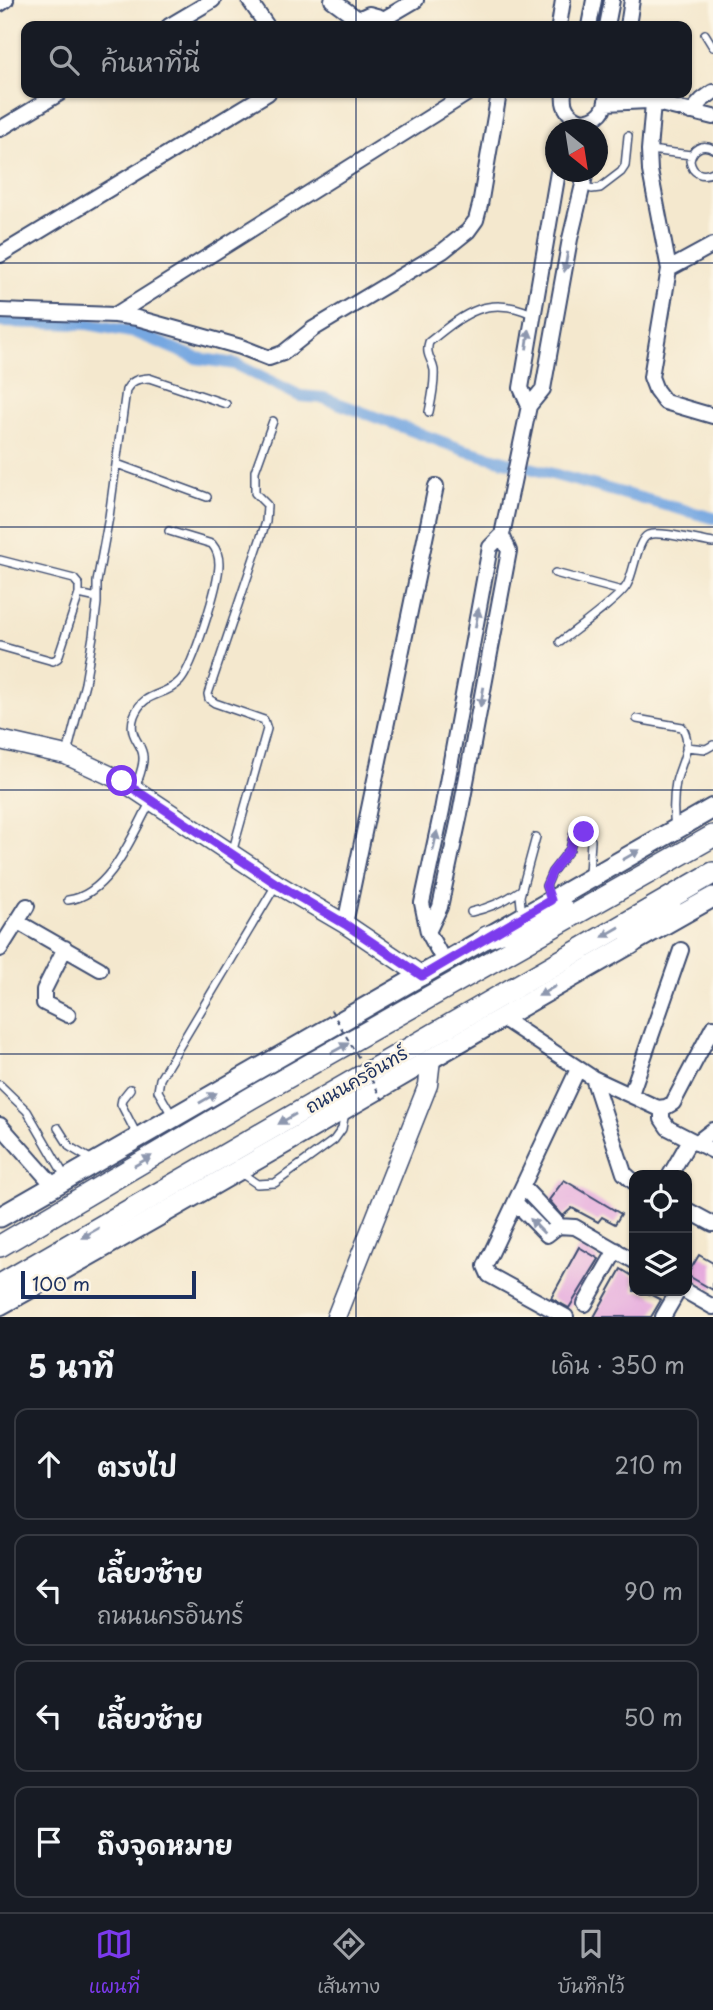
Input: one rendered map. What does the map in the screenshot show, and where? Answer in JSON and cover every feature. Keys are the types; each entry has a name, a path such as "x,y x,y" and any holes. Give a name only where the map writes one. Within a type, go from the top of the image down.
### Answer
{"main road":[{"path":"0,1217 713,808"},
{"name":"ถนนนครอินทร์","path":"0,1245 251,1098 713,836"},
{"path":"630,944 713,874"},
{"name":"ถนนนครอินทร์","path":"0,1286 713,874"},
{"path":"487,937 616,892"},
{"name":"ถนนนครอินทร์","path":"0,1305 239,1171 713,897"}],"street":[{"path":"0,4 6,0"},
{"path":"177,21 213,0"},
{"path":"249,0 264,21"},
{"path":"332,0 355,21"},
{"path":"386,21 416,0"},
{"path":"560,21 563,0"},
{"path":"590,21 594,0"},
{"path":"608,21 612,0"},
{"path":"629,21 632,0"},
{"path":"360,21 369,14 375,15 381,21"},
{"path":"691,112 713,92"},
{"path":"0,129 52,98"},
{"path":"0,255 260,98"},
{"path":"115,315 460,98"},
{"path":"0,311 137,318 241,347 270,358 283,353 313,329 443,251 468,231 476,220 480,205 498,98"},
{"path":"562,98 567,112 566,119"},
{"path":"598,119 606,98 649,99 713,117"},
{"path":"649,99 650,171 670,269 651,377 665,402 713,416"},
{"path":"567,112 578,119"},
{"path":"529,405 521,387 557,182"},
{"path":"445,963 428,932 422,903 442,810 490,547 502,535 529,405 543,389 583,182"},
{"path":"553,212 576,216"},
{"path":"670,269 713,245"},
{"path":"532,314 556,318"},
{"path":"345,924 436,486"},
{"path":"428,932 440,907 460,814 509,551 502,535"},
{"path":"473,642 491,646"},
{"path":"0,740 66,755 135,789 422,976"},
{"path":"442,810 460,814"},
{"path":"429,869 448,873"},
{"path":"0,949 27,906"},
{"path":"18,922 100,969"},
{"path":"65,948 43,996 44,1003 68,1015"},
{"path":"631,1094 681,950"},
{"path":"502,1018 593,1078 662,1108 673,1103 713,1027"},
{"path":"336,1317 428,1085 431,1059"},
{"path":"566,1317 489,1275 485,1266 578,1069"},
{"path":"593,1078 624,1173 629,1178"},
{"path":"662,1108 662,1119 666,1126 713,1152"},
{"path":"0,1125 60,1182"},
{"path":"673,1170 693,1141 713,1130"},
{"path":"523,1187 557,1226"},
{"path":"516,1202 547,1235 557,1226"},
{"path":"692,1213 713,1224"},
{"path":"557,1226 575,1227 629,1258"},
{"path":"585,1304 616,1250"},
{"path":"692,1295 713,1307"},
{"path":"663,1317 675,1296"}],"lane":[{"path":"705,34 713,47"},
{"path":"608,182 625,166 628,136"},
{"path":"713,149 698,147 691,155 690,161 694,171 704,175 713,172"},
{"path":"649,150 691,155"},
{"path":"587,182 592,189 600,188 608,182"},
{"path":"429,412 434,387 434,368 427,355 429,342 448,327 485,306 516,307 532,314"},
{"path":"66,755 85,683 97,582 117,464 121,413 126,390 130,383 137,379 149,378 226,404"},
{"path":"232,854 267,730 264,720 215,703 209,699 208,694 266,522 267,505 256,493 255,471 273,421"},
{"path":"117,464 207,496"},
{"path":"135,789 144,756 133,732 135,714 150,695 173,687 181,680 218,579 219,556 212,544 169,531"},
{"path":"560,642 622,591 629,582 640,543 649,534 713,543"},
{"path":"0,560 74,579 79,584 79,594 58,658 48,661 0,646"},
{"path":"555,573 622,591"},
{"path":"79,594 97,598"},
{"path":"637,719 682,727 685,732 686,756 677,780 672,809 675,830"},
{"path":"686,747 706,749 713,745"},
{"path":"68,900 85,896 105,879 122,855 151,800"},
{"path":"551,900 546,886 552,872 570,849 574,833 579,831 584,832 591,840 589,879"},
{"path":"522,917 521,890 536,837"},
{"path":"174,1118 158,1091 160,1079 277,884"},
{"path":"471,912 487,909 521,890"},
{"path":"0,1085 27,1111 60,1182"},
{"path":"130,1089 122,1098 121,1104 138,1138"},
{"path":"239,1171 257,1184 275,1183 334,1140 342,1129 346,1108"},
{"path":"58,1128 69,1147 96,1161"}],"path":[{"path":"331,1010 383,1100"}],"building":[{"path":"564,1180 621,1214 615,1224 602,1217 598,1222 572,1208 563,1216 549,1200"},
{"path":"579,1247 599,1259 569,1308 551,1298"},
{"path":"699,1255 713,1263 713,1290 692,1278 692,1267"},
{"path":"621,1269 629,1274 629,1296 653,1296 661,1300 651,1317 594,1317"}],"waterway":[{"path":"0,322 88,324 137,333 196,358 235,364 300,396 324,398 464,450 713,518"}],"route":[{"path":"122,781 422,976 551,900 546,886 552,872 570,849 574,833 584,832"}]}
